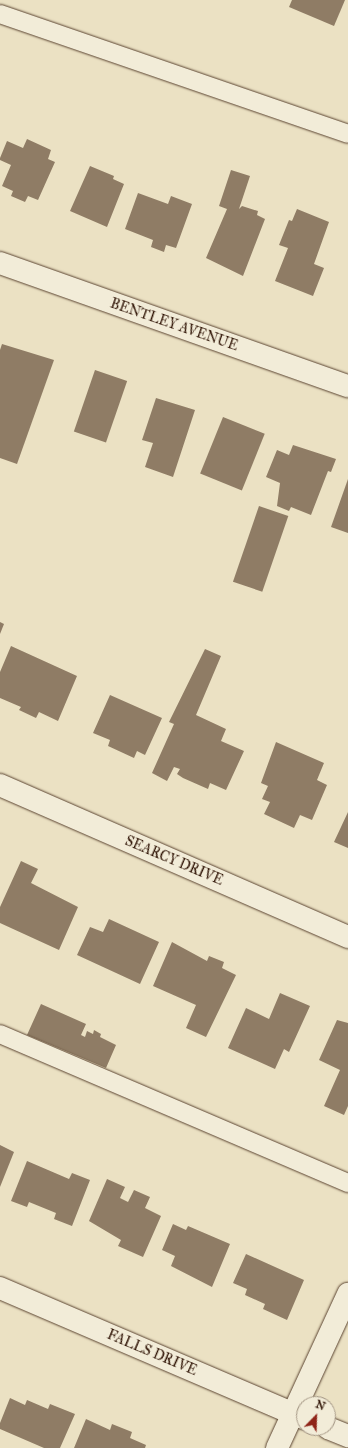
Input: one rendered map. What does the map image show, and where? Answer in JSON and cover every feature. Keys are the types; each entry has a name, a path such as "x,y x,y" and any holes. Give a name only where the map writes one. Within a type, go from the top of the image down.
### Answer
{"street":[{"name":"BENTLEY AVENUE","path":"0,263 348,386"},
{"name":"SEARCY DRIVE","path":"0,785 348,936"},
{"name":"FALLS DRIVE","path":"0,1288 296,1415"},
{"path":"306,1396 348,1294"},
{"path":"277,1448 296,1419"},
{"path":"336,1431 348,1436"}],"lane":[{"path":"0,14 348,134"},
{"path":"0,1034 348,1183"}],"building":[{"path":"292,0 345,0 334,26 289,7"},
{"path":"27,139 51,150 48,159 55,162 38,200 28,196 25,202 11,196 13,191 2,186 11,165 0,160 0,158 7,141 23,148"},
{"path":"90,166 114,176 113,179 124,184 107,227 70,211"},
{"path":"231,170 250,176 239,209 242,206 258,211 257,215 265,219 243,276 206,258 227,209 219,206"},
{"path":"138,193 168,204 171,196 192,204 176,248 166,245 164,252 151,247 153,240 125,229"},
{"path":"297,209 329,222 314,264 324,268 313,296 275,281 288,248 279,245 289,220 292,221"},
{"path":"2,344 54,360 17,464 0,458 0,350"},
{"path":"95,370 127,381 106,443 74,431"},
{"path":"156,398 195,410 173,477 145,467 153,443 142,440"},
{"path":"223,417 265,434 242,490 200,474"},
{"path":"293,445 336,459 331,472 328,471 311,515 291,507 289,511 277,506 280,483 266,477 277,450 289,455"},
{"path":"348,479 348,533 331,527"},
{"path":"259,506 288,516 262,592 233,582"},
{"path":"0,622 4,624 0,634"},
{"path":"11,646 77,676 58,721 39,712 36,718 19,710 21,707 0,698 0,672"},
{"path":"205,649 221,656 196,715 226,729 221,741 244,751 226,790 210,783 208,789 183,778 177,774 180,769 174,767 167,781 152,773 174,724 169,722"},
{"path":"110,695 162,718 145,755 137,751 134,758 108,746 110,740 93,733"},
{"path":"276,742 324,763 317,780 327,785 312,820 300,815 294,828 264,814 270,802 262,799 268,786 261,783"},
{"path":"348,812 348,848 334,842"},
{"path":"21,861 38,869 31,883 78,907 59,950 0,923 0,907"},
{"path":"109,919 159,942 140,984 77,955 90,927 103,932"},
{"path":"172,942 207,961 209,956 224,962 222,968 236,975 206,1037 186,1028 196,1005 153,986"},
{"path":"280,993 310,1006 289,1052 284,1049 275,1069 228,1048 246,1008 269,1019"},
{"path":"41,1004 86,1024 81,1035 85,1037 87,1031 93,1034 94,1030 101,1034 100,1037 116,1045 106,1068 27,1035"},
{"path":"337,1020 348,1023 348,1106 344,1115 324,1106 340,1070 319,1060"},
{"path":"0,1145 14,1152 0,1187"},
{"path":"27,1161 69,1179 72,1173 90,1180 72,1226 54,1219 56,1213 29,1202 27,1207 11,1201"},
{"path":"107,1179 125,1187 120,1198 128,1202 134,1190 150,1197 145,1208 161,1216 143,1257 118,1246 121,1240 89,1221"},
{"path":"173,1224 186,1230 188,1226 230,1244 212,1287 171,1266 175,1256 162,1250"},
{"path":"246,1254 304,1280 287,1320 263,1309 265,1304 245,1295 247,1289 233,1283"},
{"path":"10,1398 25,1405 27,1400 48,1409 50,1404 75,1414 60,1448 44,1448 0,1429 0,1423"},
{"path":"86,1419 110,1430 112,1424 132,1432 130,1438 146,1445 145,1448 74,1448"}]}
